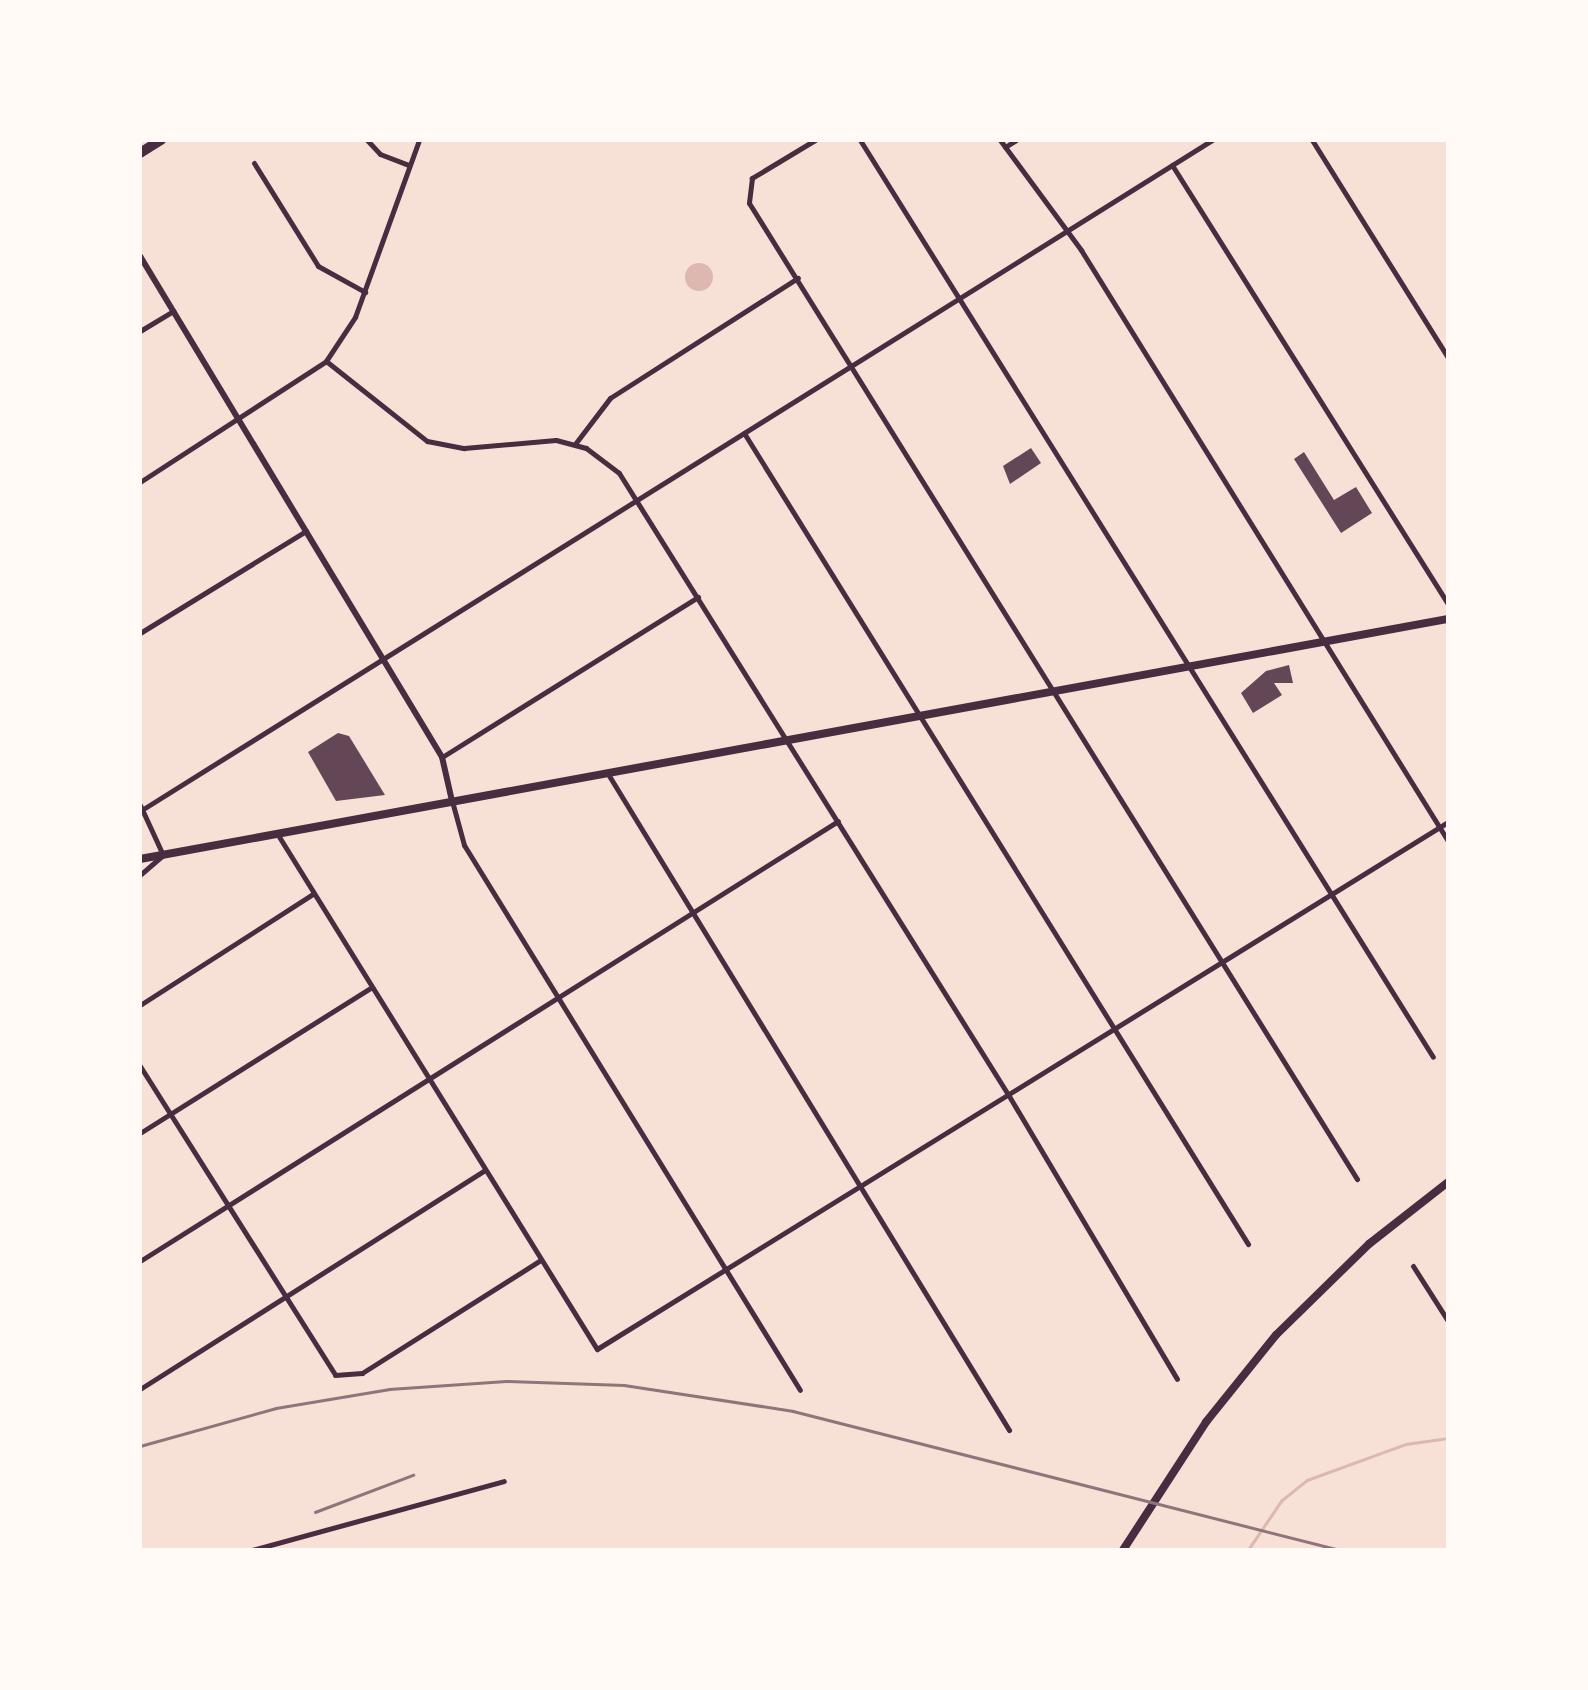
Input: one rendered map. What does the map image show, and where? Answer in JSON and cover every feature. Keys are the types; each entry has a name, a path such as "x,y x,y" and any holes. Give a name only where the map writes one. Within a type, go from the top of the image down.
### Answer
{"highway":[{"path":"140,153 160,140"}],"main road":[{"path":"140,859 1448,618"},
{"path":"1123,1550 1206,1422 1276,1335 1369,1244 1448,1182"}],"street":[{"path":"367,140 380,154 410,165"},
{"path":"140,482 240,421 326,361 365,292 419,140"},
{"path":"815,140 758,174 746,192 1357,1179"},
{"path":"860,140 1433,1057"},
{"path":"1000,140 1068,230 1448,841"},
{"path":"1005,147 1016,140"},
{"path":"140,875 163,854 141,809 1212,140"},
{"path":"1312,140 1448,358"},
{"path":"254,162 318,266 365,292"},
{"path":"1172,165 1448,604"},
{"path":"140,256 442,756 464,844 800,1390"},
{"path":"574,444 610,398 798,278"},
{"path":"140,331 173,311"},
{"path":"326,361 409,431 438,445 574,444 611,465 638,500 1009,1096 1177,1379"},
{"path":"744,432 1248,1244"},
{"path":"140,634 306,530"},
{"path":"442,756 698,597"},
{"path":"608,774 865,1186 1009,1430"},
{"path":"140,1261 838,821"},
{"path":"277,834 597,1350 1448,822"},
{"path":"140,1005 313,894"},
{"path":"140,1133 371,987"},
{"path":"140,1066 330,1371 342,1376 362,1374 540,1260"},
{"path":"140,1389 485,1170"},
{"path":"1413,1266 1448,1321"},
{"path":"252,1550 504,1481"}],"shaded area":[{"path":"699,263 709,267 713,277 709,287 699,291 689,287 685,277 689,267"}],"building":[{"path":"1031,448 1041,463 1010,484 1003,466"},
{"path":"1304,452 1334,500 1356,487 1372,513 1341,533 1294,459"},
{"path":"1289,665 1293,683 1274,683 1282,695 1253,713 1241,693 1266,671"},
{"path":"338,733 349,736 385,795 336,801 308,752"}],"waterway":[{"path":"1248,1550 1281,1501 1307,1480 1406,1444 1448,1438"}],"railway":[{"path":"140,1446 276,1408 389,1389 506,1381 624,1385 793,1411 1340,1550"},
{"path":"315,1512 413,1475"}]}
